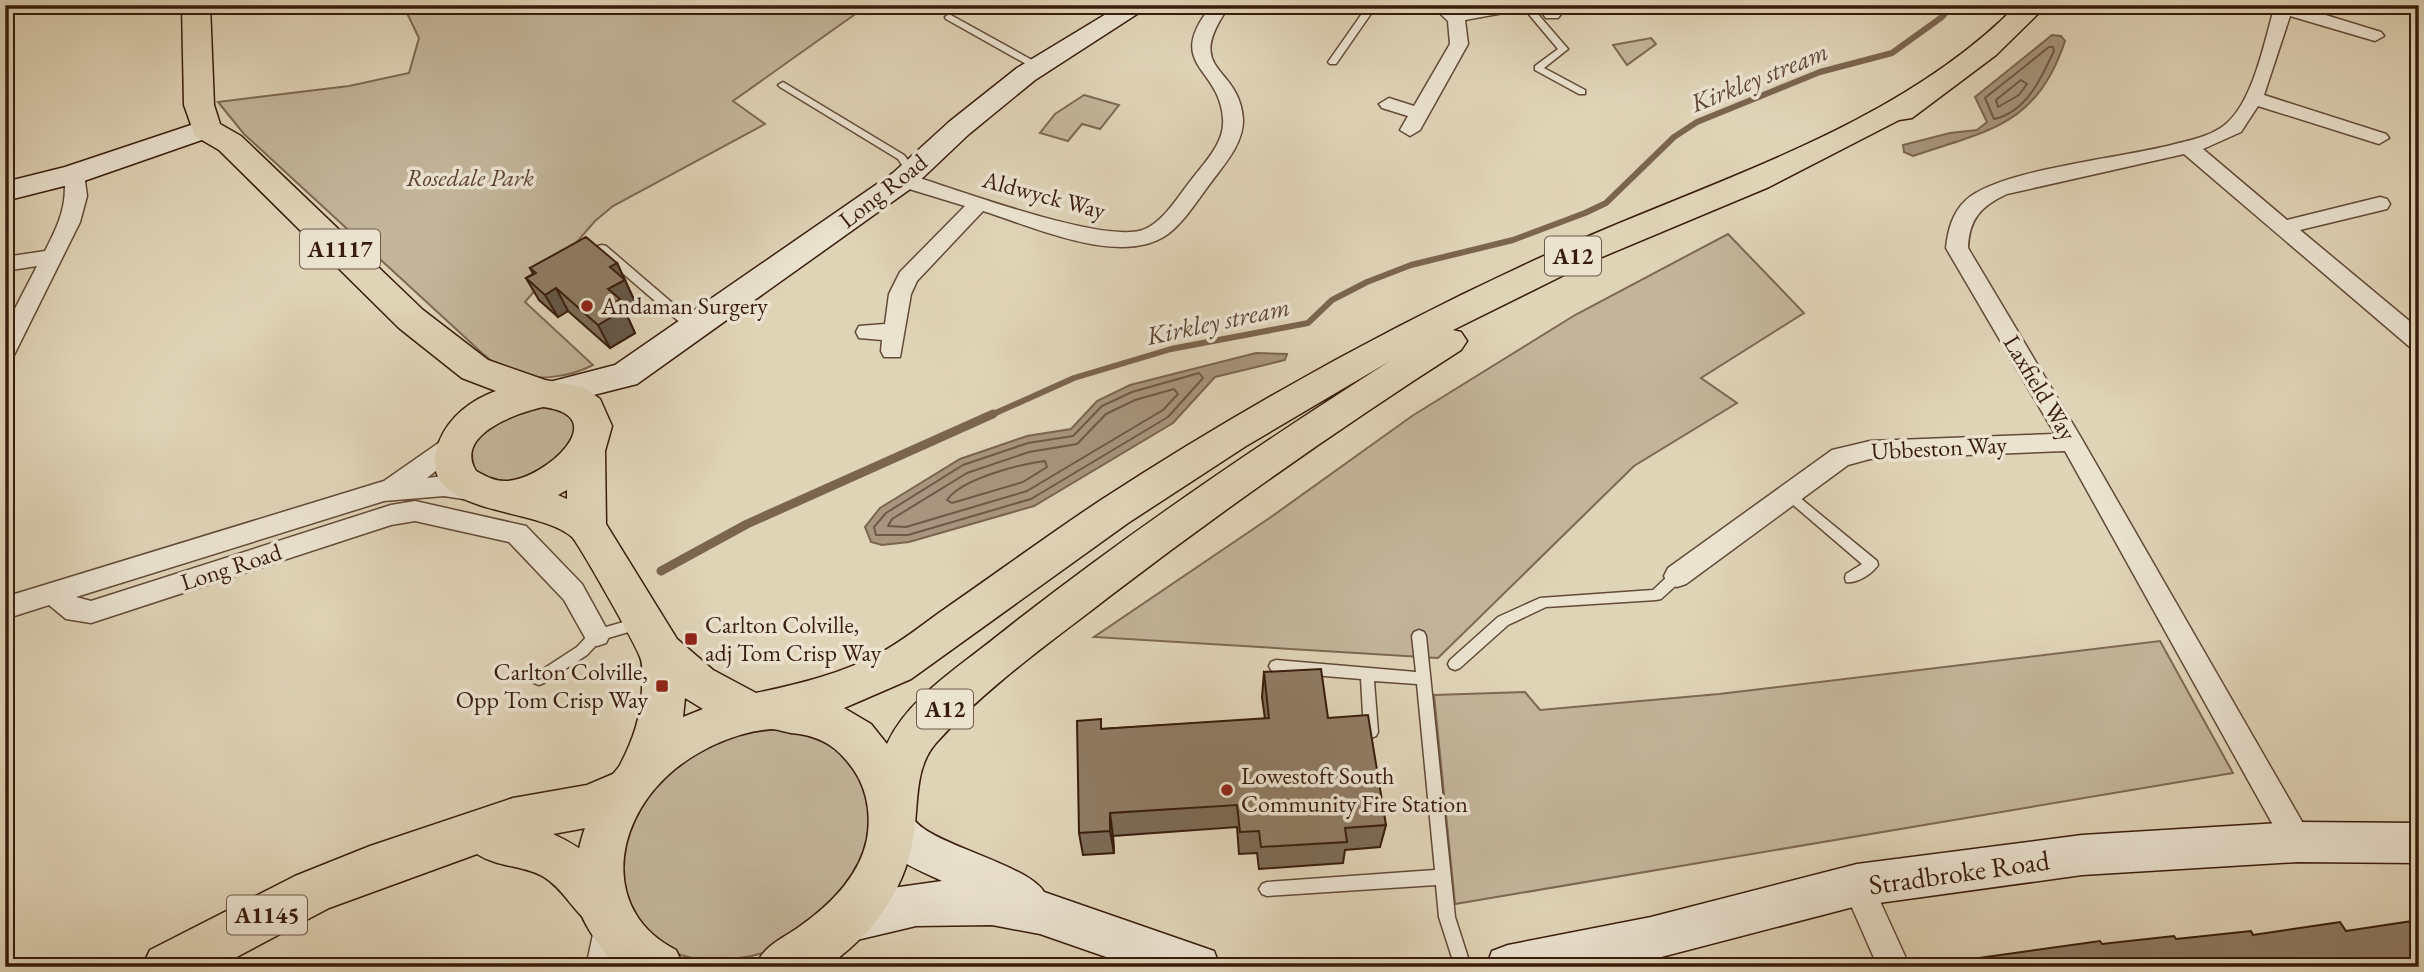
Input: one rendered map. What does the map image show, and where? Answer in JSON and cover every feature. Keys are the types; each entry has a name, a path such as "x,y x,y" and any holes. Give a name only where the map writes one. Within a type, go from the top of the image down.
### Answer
{"main road":[{"path":"196,5 199,105 206,129"},
{"name":"A12","path":"891,814 898,780 919,732 1070,603 1252,468 1352,401 1497,314 1594,265 1835,152 1884,124 1975,59 2012,28 2033,5"},
{"name":"A12","path":"763,712 820,698 896,666 1114,512 1233,436 1369,356 1578,254 1758,180 1923,95"},
{"name":"A1117","path":"206,129 230,144 411,319 475,369 548,393"},
{"path":"475,369 478,401 454,456 455,470 463,482 548,507 586,526 651,637 664,681 663,717 650,754 621,799 598,862 606,912"},
{"path":"462,435 481,414 500,403 548,393 572,398 585,406 593,418 586,526"},
{"path":"493,493 532,491 554,482 573,469 590,443"},
{"path":"651,637 712,693 763,712"},
{"path":"631,784 650,763 692,734 726,720 763,712 812,713 836,723 860,740 883,780 891,814 890,842 879,873 863,901 831,940 780,967"},
{"name":"A1145","path":"167,967 312,892 480,830 591,806 631,784"},
{"path":"480,830 504,845 536,850 561,862 578,875 637,956 659,967"}],"street":[{"name":"Long Road","path":"548,393 625,375 907,176 959,128 1038,67 1139,5"},
{"name":"Aldwyck Way","path":"907,176 978,204 1105,239 1142,238 1163,228 1230,139 1233,119 1226,97 1205,66 1200,43 1209,18 1221,5"},
{"path":"1389,104 1414,121 1458,44 1461,30 1456,16 1440,5"},
{"path":"1456,16 1523,5"},
{"name":"Laxfield Way","path":"2298,842 2072,442 1957,248 1957,226 1967,210 1987,194 2012,184 2188,147 2233,129 2252,98 2284,7 2375,36"},
{"path":"2252,98 2379,138"},
{"path":"5,192 74,174 206,129"},
{"path":"2188,147 2419,342"},
{"path":"5,351 50,257 70,222 77,196 74,174"},
{"path":"867,332 893,341 900,294 908,277 978,204"},
{"path":"2284,227 2380,204"},
{"path":"5,264 50,257"},
{"name":"Long Road","path":"590,443 625,375"},
{"name":"Long Road","path":"5,608 384,491 412,476 462,435"},
{"name":"Ubbeston Way","path":"1676,576 1840,457 1870,450 2072,442"},
{"name":"Long Road","path":"384,491 444,486 493,493"},
{"name":"Long Road","path":"52,593 75,611 92,612 391,515 415,511 517,533 573,593 597,635"},
{"path":"891,814 906,842 1010,892 1038,911"},
{"name":"Stradbroke Road","path":"1508,967 1651,939 1857,886 2082,855 2298,842 2419,843"},
{"path":"1857,886 1894,967"},
{"path":"831,940 878,911 937,901 1038,911 1198,967"},
{"path":"602,967 606,912"}],"lane":[{"path":"1333,62 1373,5"},
{"path":"1523,5 1563,49 1538,68 1582,92"},
{"path":"949,17 1038,67"},
{"path":"783,85 901,157 907,176"},
{"path":"602,249 695,328"},
{"path":"1789,495 1872,565 1851,578"},
{"path":"1455,664 1503,621 1545,602 1656,595 1676,576"},
{"path":"539,678 582,651 597,635 651,637"},
{"path":"1419,636 1447,917 1463,967"},
{"path":"1276,666 1423,678"},
{"path":"1367,674 1371,732"},
{"path":"1267,888 1443,877"}],"green space":[{"name":"Rosedale Park","path":"403,5 868,5 733,101 765,124 613,206 595,221 525,302 593,365 573,373 541,377 509,373 482,353 244,134 218,102 349,86 409,73 419,38"},
{"path":"1651,38 1656,44 1627,65 1613,45"},
{"path":"1084,95 1119,105 1100,129 1082,124 1068,141 1040,133 1055,114"},
{"path":"1728,234 1804,313 1701,378 1737,403 1634,466 1438,658 1094,637 1271,517 1412,416 1575,315"},
{"path":"544,403 565,409 577,422 577,440 565,459 517,482 492,481 475,470 472,454 474,440 481,430 503,416"},
{"path":"2160,641 2233,773 1455,904 1434,695 1525,692 1540,710 1719,694"},
{"path":"781,729 826,743 841,753 856,771 867,798 869,814 869,844 865,858 856,874 812,925 786,945 733,959 697,959 681,955 667,948 642,925 628,900 623,872 626,844 636,816 653,790 674,767 699,749 729,737"}],"water":[{"path":"2052,35 2061,36 2065,41 2054,69 2025,108 2007,121 1965,139 1913,156 1904,152 1903,145 1950,133 1977,130 1987,122 1975,97"},
{"path":"1256,353 1287,354 1285,360 1215,377 1173,423 1034,506 909,542 882,545 871,542 865,527 880,508 960,459 1027,436 1071,429 1097,401 1130,385"}],"building":[{"path":"586,237 617,263 610,267 625,280 608,289 620,299 615,303 624,310 598,325 556,288 545,295 526,278 536,273 530,268"},
{"name":"Lowestoft South Community Fire Station","path":"1321,669 1328,718 1368,715 1386,825 1345,828 1347,842 1261,847 1259,831 1240,832 1237,805 1110,813 1110,831 1079,833 1077,721 1101,719 1101,729 1269,718 1264,672"},
{"path":"2419,920 2419,967 1952,967 1950,962 2100,941 2102,944 2251,931 2253,935 2340,922 2346,931"}],"waterway":[{"name":"Kirkley stream","path":"989,416 1074,378 1171,349 1308,323 1332,300 1367,282 1411,265 1513,240 1585,213 1606,203 1674,137 1697,122 1820,72 1892,53 1942,17 1952,5"},
{"name":"Kirkley stream","path":"661,571 747,524 993,414"}],"place":[{"name":"Andaman Surgery","path":"587,306"},
{"name":"Carlton Colville, adj Tom Crisp Way","path":"691,639"},
{"name":"Carlton Colville, Opp Tom Crisp Way","path":"662,686"},
{"name":"Lowestoft South Community Fire Station","path":"1227,790"}]}
